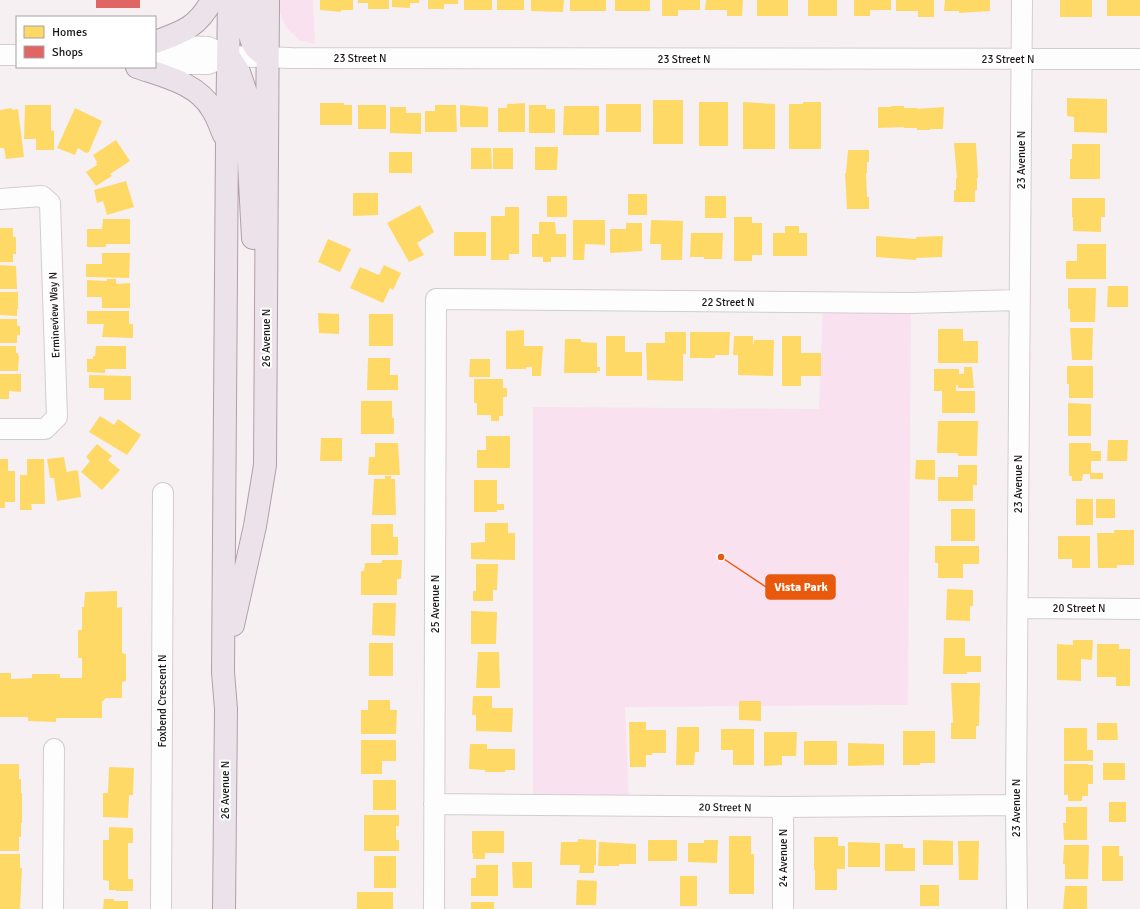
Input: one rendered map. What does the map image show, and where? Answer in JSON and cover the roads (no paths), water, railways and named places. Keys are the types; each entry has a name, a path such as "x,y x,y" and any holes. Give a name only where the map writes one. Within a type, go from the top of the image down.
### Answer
{"main road":[{"path":"156,42 186,30 199,20 206,12 212,0"},
{"name":"26 Avenue N","path":"224,909 226,709 223,672 229,0"},
{"path":"250,0 250,29 252,40 255,47 267,58"},
{"name":"26 Avenue N","path":"223,672 255,526 265,465 268,0"},
{"path":"228,56 239,72 247,96 255,279 267,331"},
{"path":"140,68 184,84 200,95 212,108 227,141"}],"street":[{"name":"23 Avenue N","path":"1016,909 1022,0"},
{"name":"23 Street N","path":"156,46 208,47 228,56 267,58 1140,58"},
{"path":"0,55 16,55"},
{"name":"23 Street N","path":"156,64 208,64 228,56"},
{"name":"Ermineview Way N","path":"0,199 42,196 50,203 57,417 45,429 0,429"},
{"name":"22 Street N","path":"436,299 895,303 1019,300"},
{"name":"25 Avenue N","path":"434,909 436,299"},
{"name":"Foxbend Crescent N","path":"161,909 163,493"},
{"name":"20 Street N","path":"1018,608 1140,609"},
{"path":"53,909 54,749"},
{"name":"20 Street N","path":"434,804 783,807 1016,805"},
{"name":"24 Avenue N","path":"783,807 783,909"}],"place":[{"name":"Vista Park","path":"721,557"}]}
